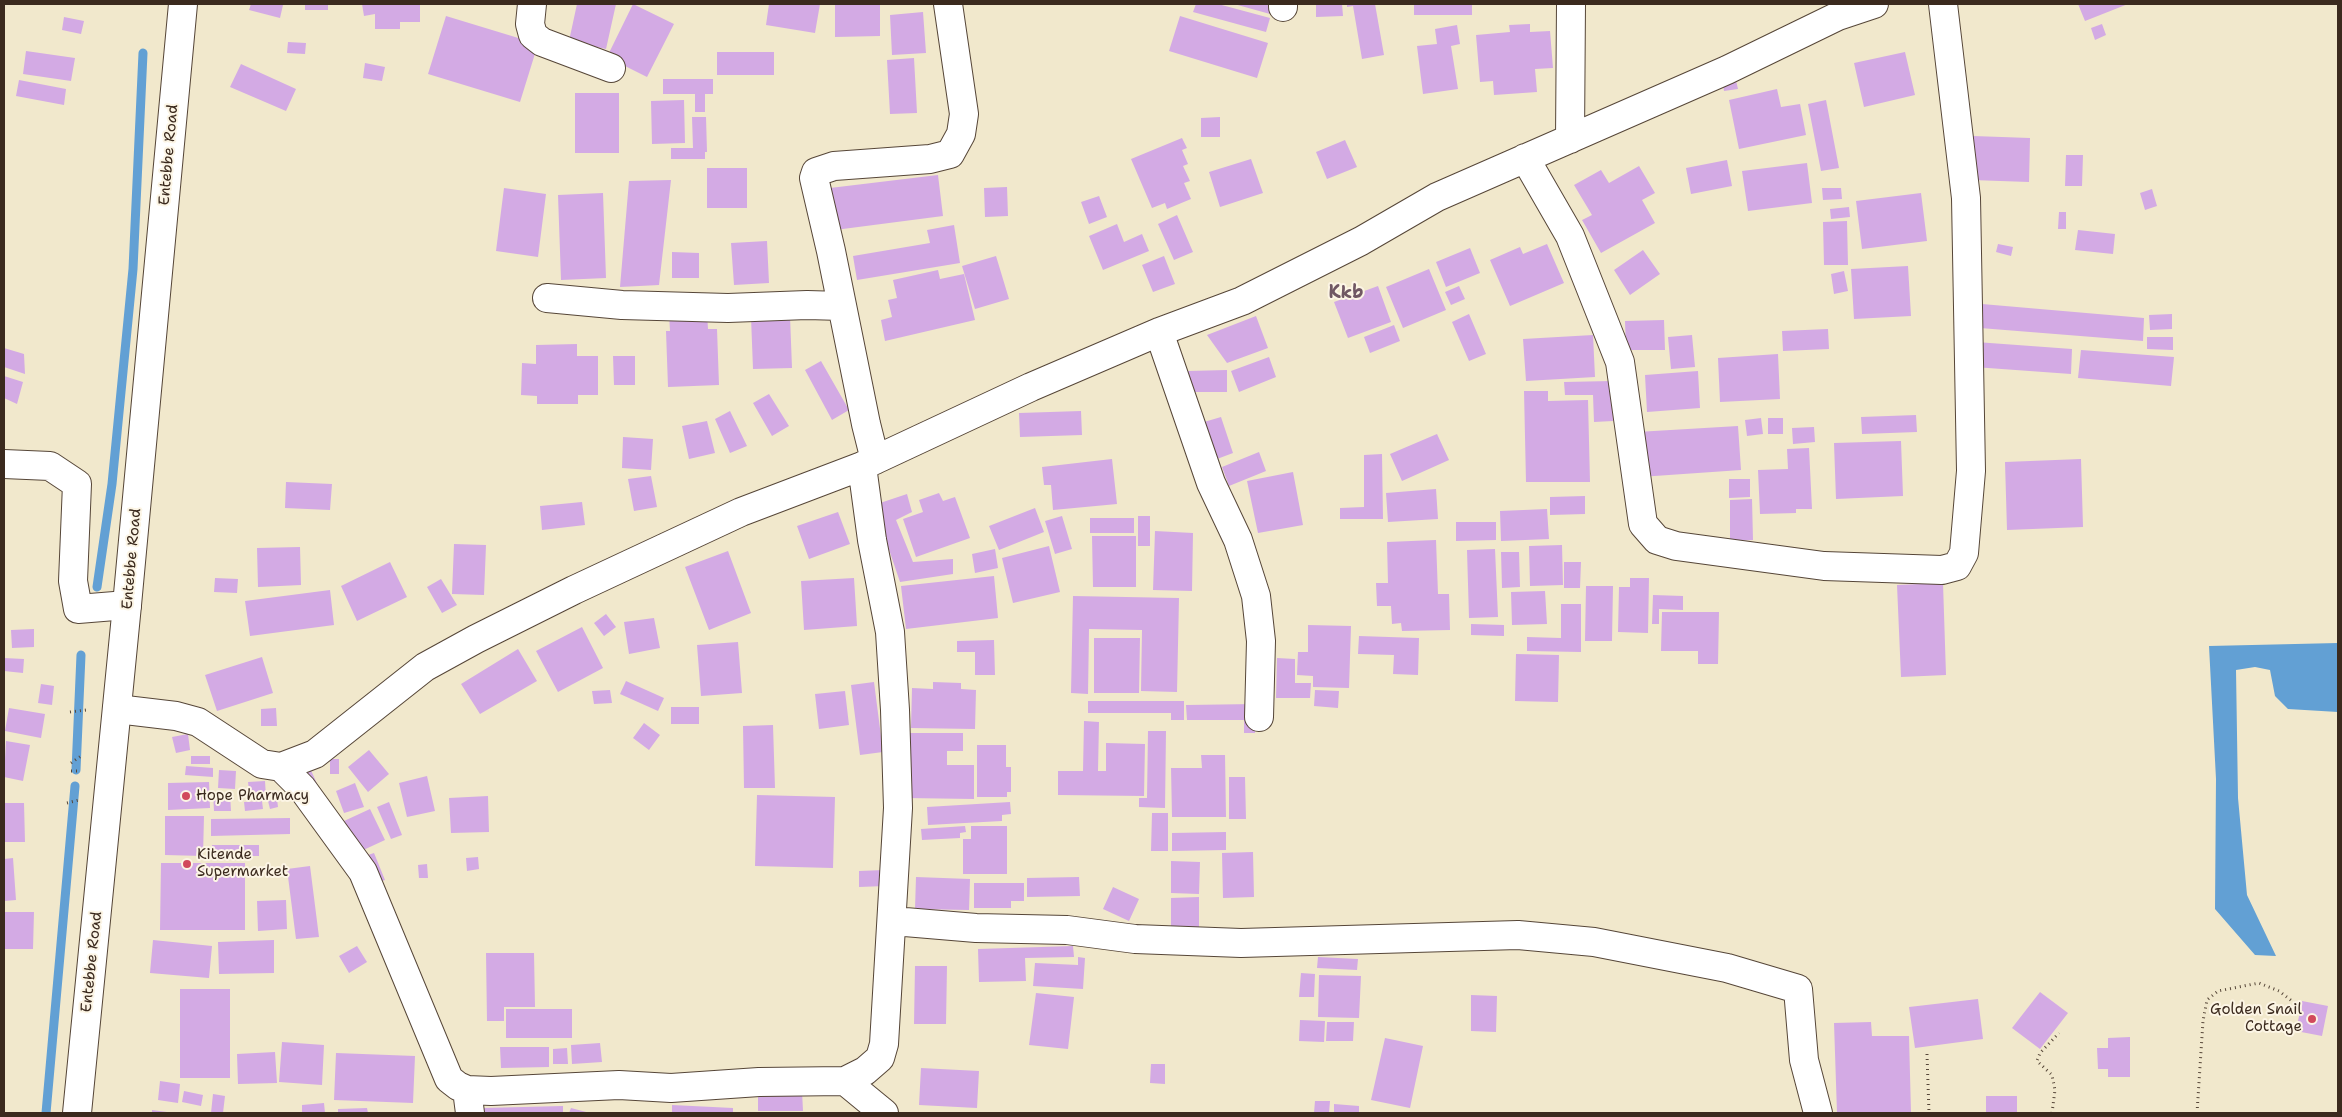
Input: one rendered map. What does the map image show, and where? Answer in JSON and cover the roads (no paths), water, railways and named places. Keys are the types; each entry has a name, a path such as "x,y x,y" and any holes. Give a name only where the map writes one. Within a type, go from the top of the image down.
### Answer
{"street":[{"name":"Entebbe Road","path":"77,1113 116,709 128,605 183,4"},
{"path":"532,4 531,29 533,34 542,42 611,68"},
{"path":"281,767 302,788 363,872 449,1079 469,1101 491,1091 619,1085 671,1088 759,1082 845,1081 865,1071 880,1058 884,1044 893,921 898,808 890,632 872,540 866,424 814,178 816,172 834,166 930,159 950,154 961,134 964,114 948,4"},
{"path":"1570,139 1571,4"},
{"path":"116,709 176,716 198,722 262,764 281,767 315,754 425,667 476,639 741,512 869,463 1031,388 1159,332 1242,301 1361,241 1437,197 1727,70 1838,16 1874,4"},
{"path":"1525,158 1570,236 1620,362 1643,524 1657,540 1676,546 1824,566 1942,570 1957,566 1964,553 1971,471 1966,198 1942,4"},
{"path":"547,298 622,304 728,308 807,304 842,306"},
{"path":"1159,332 1211,483 1238,540 1256,596 1261,641 1259,717"},
{"path":"4,464 50,466 77,484 73,581 78,609 128,605"},
{"path":"893,921 976,928 1066,930 1135,939 1241,943 1518,935 1594,942 1727,968 1798,989 1804,1060 1818,1113"},
{"path":"845,1081 884,1113"}],"water":[{"path":"2338,643 2338,712 2288,709 2275,696 2270,670 2255,667 2236,670 2238,798 2247,895 2276,956 2255,955 2215,909 2216,779 2209,646"}],"waterway":[{"path":"97,587 112,484 133,269 143,53"},
{"path":"76,770 81,655"},
{"path":"46,1113 75,786"}],"place":[{"name":"Hope Pharmacy","path":"186,796"},
{"name":"Kitende Supermarket","path":"187,864"},
{"name":"Golden Snail Cottage","path":"2312,1019"}],"district":[{"name":"Kkb","path":"1346,293"}]}
